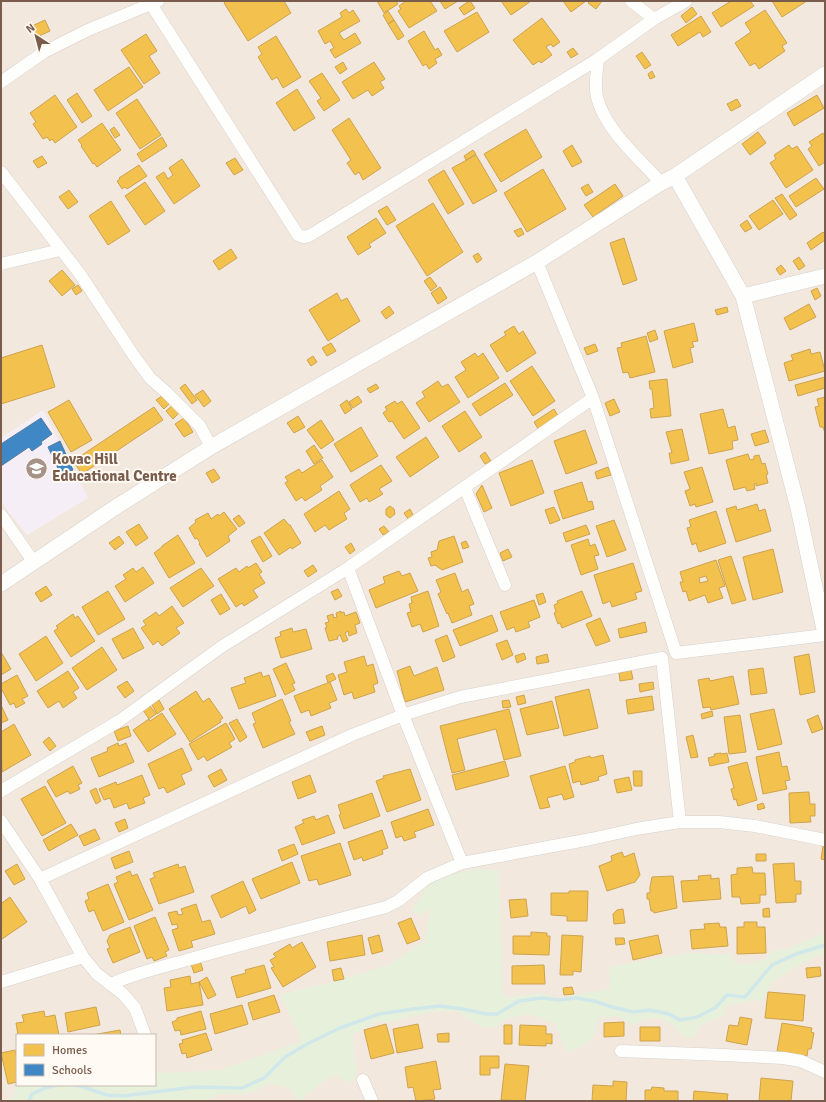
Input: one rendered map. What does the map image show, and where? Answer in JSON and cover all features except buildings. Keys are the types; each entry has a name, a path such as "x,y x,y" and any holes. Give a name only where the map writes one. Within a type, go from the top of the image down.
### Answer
{"street":[{"path":"631,1 654,19"},
{"path":"1,82 44,52 88,30 154,2 298,235 303,237 309,236 598,59 654,19 686,1"},
{"path":"598,59 596,82 597,96 604,115 613,130 661,183"},
{"path":"1,584 119,505 211,447 537,262 661,183 675,176 825,74"},
{"path":"1,172 80,274 150,378 200,426 211,447"},
{"path":"40,879 352,735 403,715 460,697 662,658 676,653 825,635 798,508 743,296 675,176"},
{"path":"1,264 60,250"},
{"path":"537,262 593,398 676,653"},
{"path":"743,296 825,276"},
{"path":"1,791 119,721 221,647 348,568 593,398"},
{"path":"465,488 505,585"},
{"path":"1,515 34,561"},
{"path":"348,568 403,715 462,863"},
{"path":"662,658 680,822"},
{"path":"1,821 40,879 82,957 97,974 123,994 135,1008 145,1034"},
{"path":"111,984 125,977 152,969 286,932 386,907 398,901 427,878 462,863 636,829 680,822 719,822 756,826 825,840"},
{"path":"1,982 82,957"},
{"path":"621,1051 783,1058 801,1061 825,1072"},
{"path":"363,1080 372,1101"}],"shaded area":[{"path":"1,1 825,1 825,1101 1,1101"},
{"name":"Kovac Hill Educational Centre","path":"43,410 88,498 27,535 1,502 1,438"}],"green space":[{"path":"476,869 499,871 503,998 541,993 557,998 610,989 609,967 687,953 729,954 736,963 754,963 767,957 776,949 787,949 824,933 825,957 822,954 797,966 772,982 763,1000 741,1002 726,1007 722,1016 699,1026 695,1036 685,1038 673,1026 661,1019 648,1018 632,1026 619,1016 598,1018 595,1034 587,1044 567,1052 555,1023 527,1014 505,1019 497,1027 486,1028 469,1020 456,1011 430,1012 390,1022 377,1022 352,1035 357,1072 351,1084 334,1074 318,1085 300,1101 288,1088 271,1083 244,1095 222,1094 203,1101 1,1101 13,1098 18,1086 156,1086 156,1072 221,1070 302,1041 280,994 329,983 389,965 424,941 430,915 429,909 417,916 412,909 427,886 446,876"}],"waterway":[{"path":"80,1086 107,1095 123,1096 194,1087 242,1088 264,1078 285,1057 307,1044 340,1028 379,1014 413,1009 440,1006 486,1014 497,1014 519,1001 542,998 559,1000 576,998 594,1001 633,1012 650,1010 669,1014 680,1020 697,1017 715,1008 727,995 745,997 772,965 796,954 825,945"},
{"path":"29,1101 32,1094 53,1086"}],"place":[{"name":"Kovac Hill Educational Centre","path":"37,468"}]}
